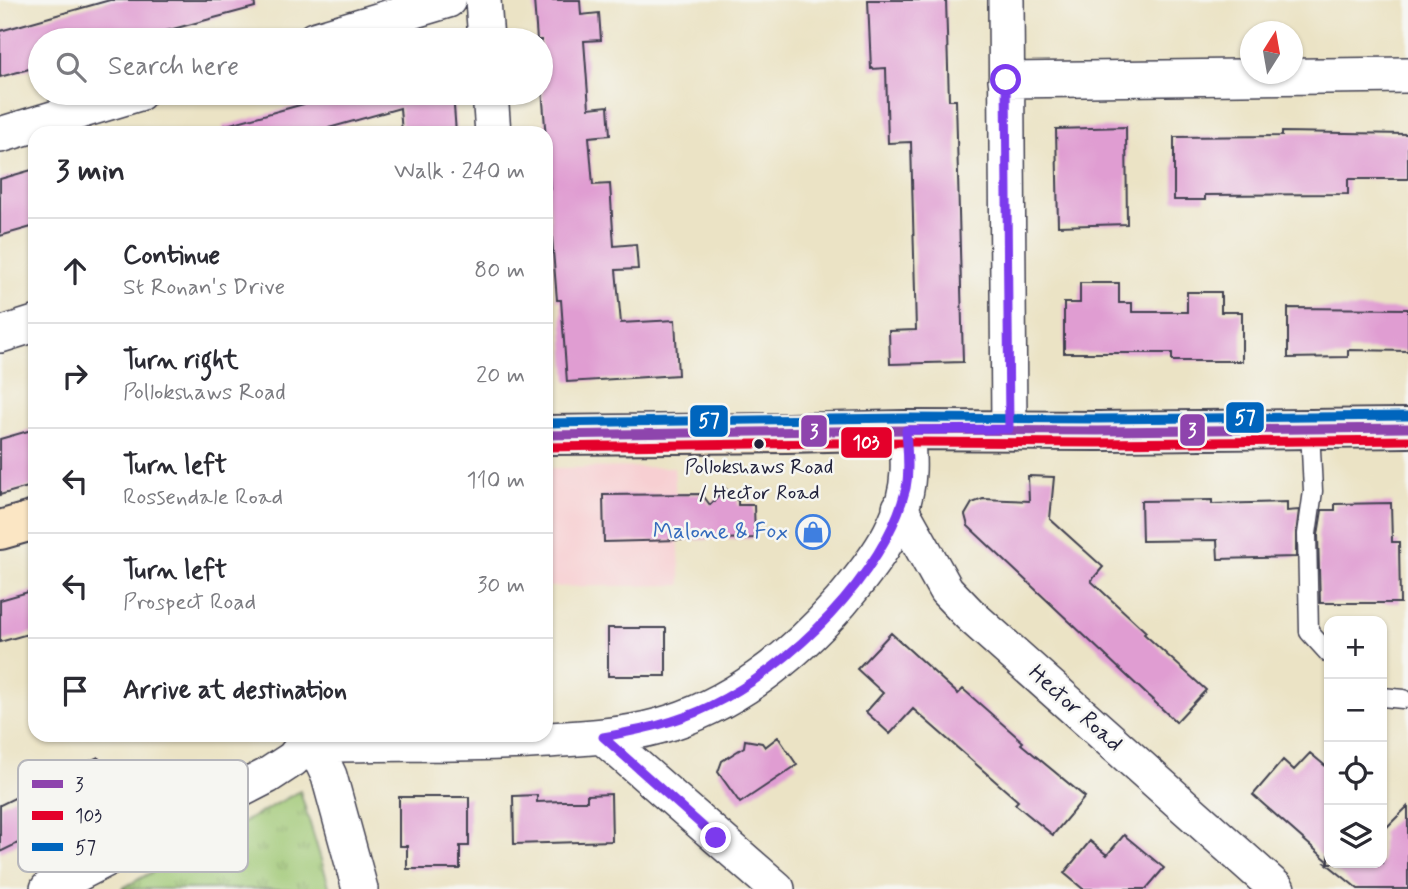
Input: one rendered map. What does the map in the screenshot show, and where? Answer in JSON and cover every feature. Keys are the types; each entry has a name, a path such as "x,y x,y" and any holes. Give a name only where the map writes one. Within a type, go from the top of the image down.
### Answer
{"street":[{"path":"354,28 448,0"},
{"path":"483,0 485,28"},
{"path":"1006,0 1009,429"},
{"path":"1006,80 1408,75"},
{"path":"30,126 99,105"},
{"path":"491,105 493,126"},
{"path":"0,135 28,127"},
{"path":"0,335 28,326"},
{"path":"553,435 1009,429 1408,428"},
{"path":"553,740 603,737 660,726 710,706 746,686 793,650 830,614 880,552 900,508 908,472 906,430"},
{"name":"Hector Road","path":"900,508 946,590 970,615 1277,889"},
{"path":"0,530 28,522"},
{"path":"603,737 777,889"},
{"path":"248,786 293,760 304,742"},
{"path":"307,742 322,761 329,776 360,889"},
{"path":"346,742 515,742"},
{"path":"48,889 81,872"}],"lane":[{"path":"1310,429 1313,491 1307,534 1309,632 1324,648"},
{"path":"1387,697 1403,699"}],"shaded area":[{"path":"674,467 681,585 553,587 553,468"}],"green space":[{"path":"300,791 330,889 121,889 152,872 248,872 248,819"}],"building":[{"path":"110,0 254,0 255,7 177,28 28,28 28,69 0,77 0,31"},
{"path":"534,0 580,0 581,15 599,13 601,40 584,41 589,108 608,106 610,135 589,137 593,185 610,184 614,246 636,244 638,269 616,270 621,323 675,320 678,375 567,382 561,300 557,300 553,251 553,126 545,126 543,105 553,105 553,28 536,28"},
{"path":"868,0 946,0 949,100 956,100 963,362 890,364 889,331 916,330 911,142 888,143 886,68 871,69"},
{"path":"300,105 454,105 455,126 401,126 400,108 336,126 223,126"},
{"path":"1126,127 1127,224 1058,226 1056,129"},
{"path":"1282,132 1408,134 1408,179 1348,179 1348,194 1205,195 1205,200 1174,200 1174,137 1282,136"},
{"path":"28,171 28,228 0,236 0,179"},
{"path":"1080,283 1119,283 1119,303 1132,303 1132,312 1187,312 1187,292 1221,292 1221,312 1242,312 1242,361 1172,361 1172,353 1064,353 1064,303 1080,303"},
{"path":"1288,308 1408,309 1408,351 1348,350 1348,357 1288,358"},
{"path":"28,431 28,487 0,495 0,439"},
{"path":"1028,476 1054,477 1050,519 1103,567 1091,581 1206,690 1176,722 968,526 965,515 972,503 983,499 1029,501"},
{"path":"726,489 738,501 738,505 754,505 755,538 604,542 603,495 702,494 710,505"},
{"path":"1212,500 1212,504 1287,502 1287,511 1299,510 1296,557 1218,559 1217,540 1142,541 1141,501"},
{"path":"1391,503 1392,542 1399,542 1400,603 1320,603 1318,535 1322,510 1335,510 1335,504"},
{"path":"28,592 28,634 0,642 0,600"},
{"path":"608,628 666,628 666,676 608,676"},
{"path":"891,633 958,694 963,689 1023,742 1021,744 1085,797 1053,835 1015,804 1018,801 913,709 890,734 866,712 883,693 857,669"},
{"path":"778,737 797,765 740,803 718,772 722,761 744,747 745,740 762,743 765,747"},
{"path":"1310,753 1324,765 1324,858 1253,795 1283,760 1294,770"},
{"path":"611,794 612,841 514,844 513,796 537,795 537,802 587,801 587,795"},
{"path":"18,796 18,843 0,852 0,805"},
{"path":"399,797 469,797 469,846 460,846 460,869 407,869 407,846 399,846"},
{"path":"1408,806 1408,889 1358,889 1332,868 1387,868 1387,827"},
{"path":"1124,835 1164,868 1146,889 1083,889 1064,873 1090,841 1107,855"}],"transit line":[{"name":"57","path":"553,423 1408,416"},
{"name":"3","path":"553,435 1408,428"},
{"name":"103","path":"553,447 1408,440"}],"place":[{"name":"Pollokshaws Road / Hector Road","path":"759,444"},
{"name":"Malone & Fox","path":"813,532"}],"route":[{"path":"716,838 603,737 660,726 710,706 746,686 793,650 830,614 865,573 890,534 906,488 906,430 1009,429 1006,80"}]}
